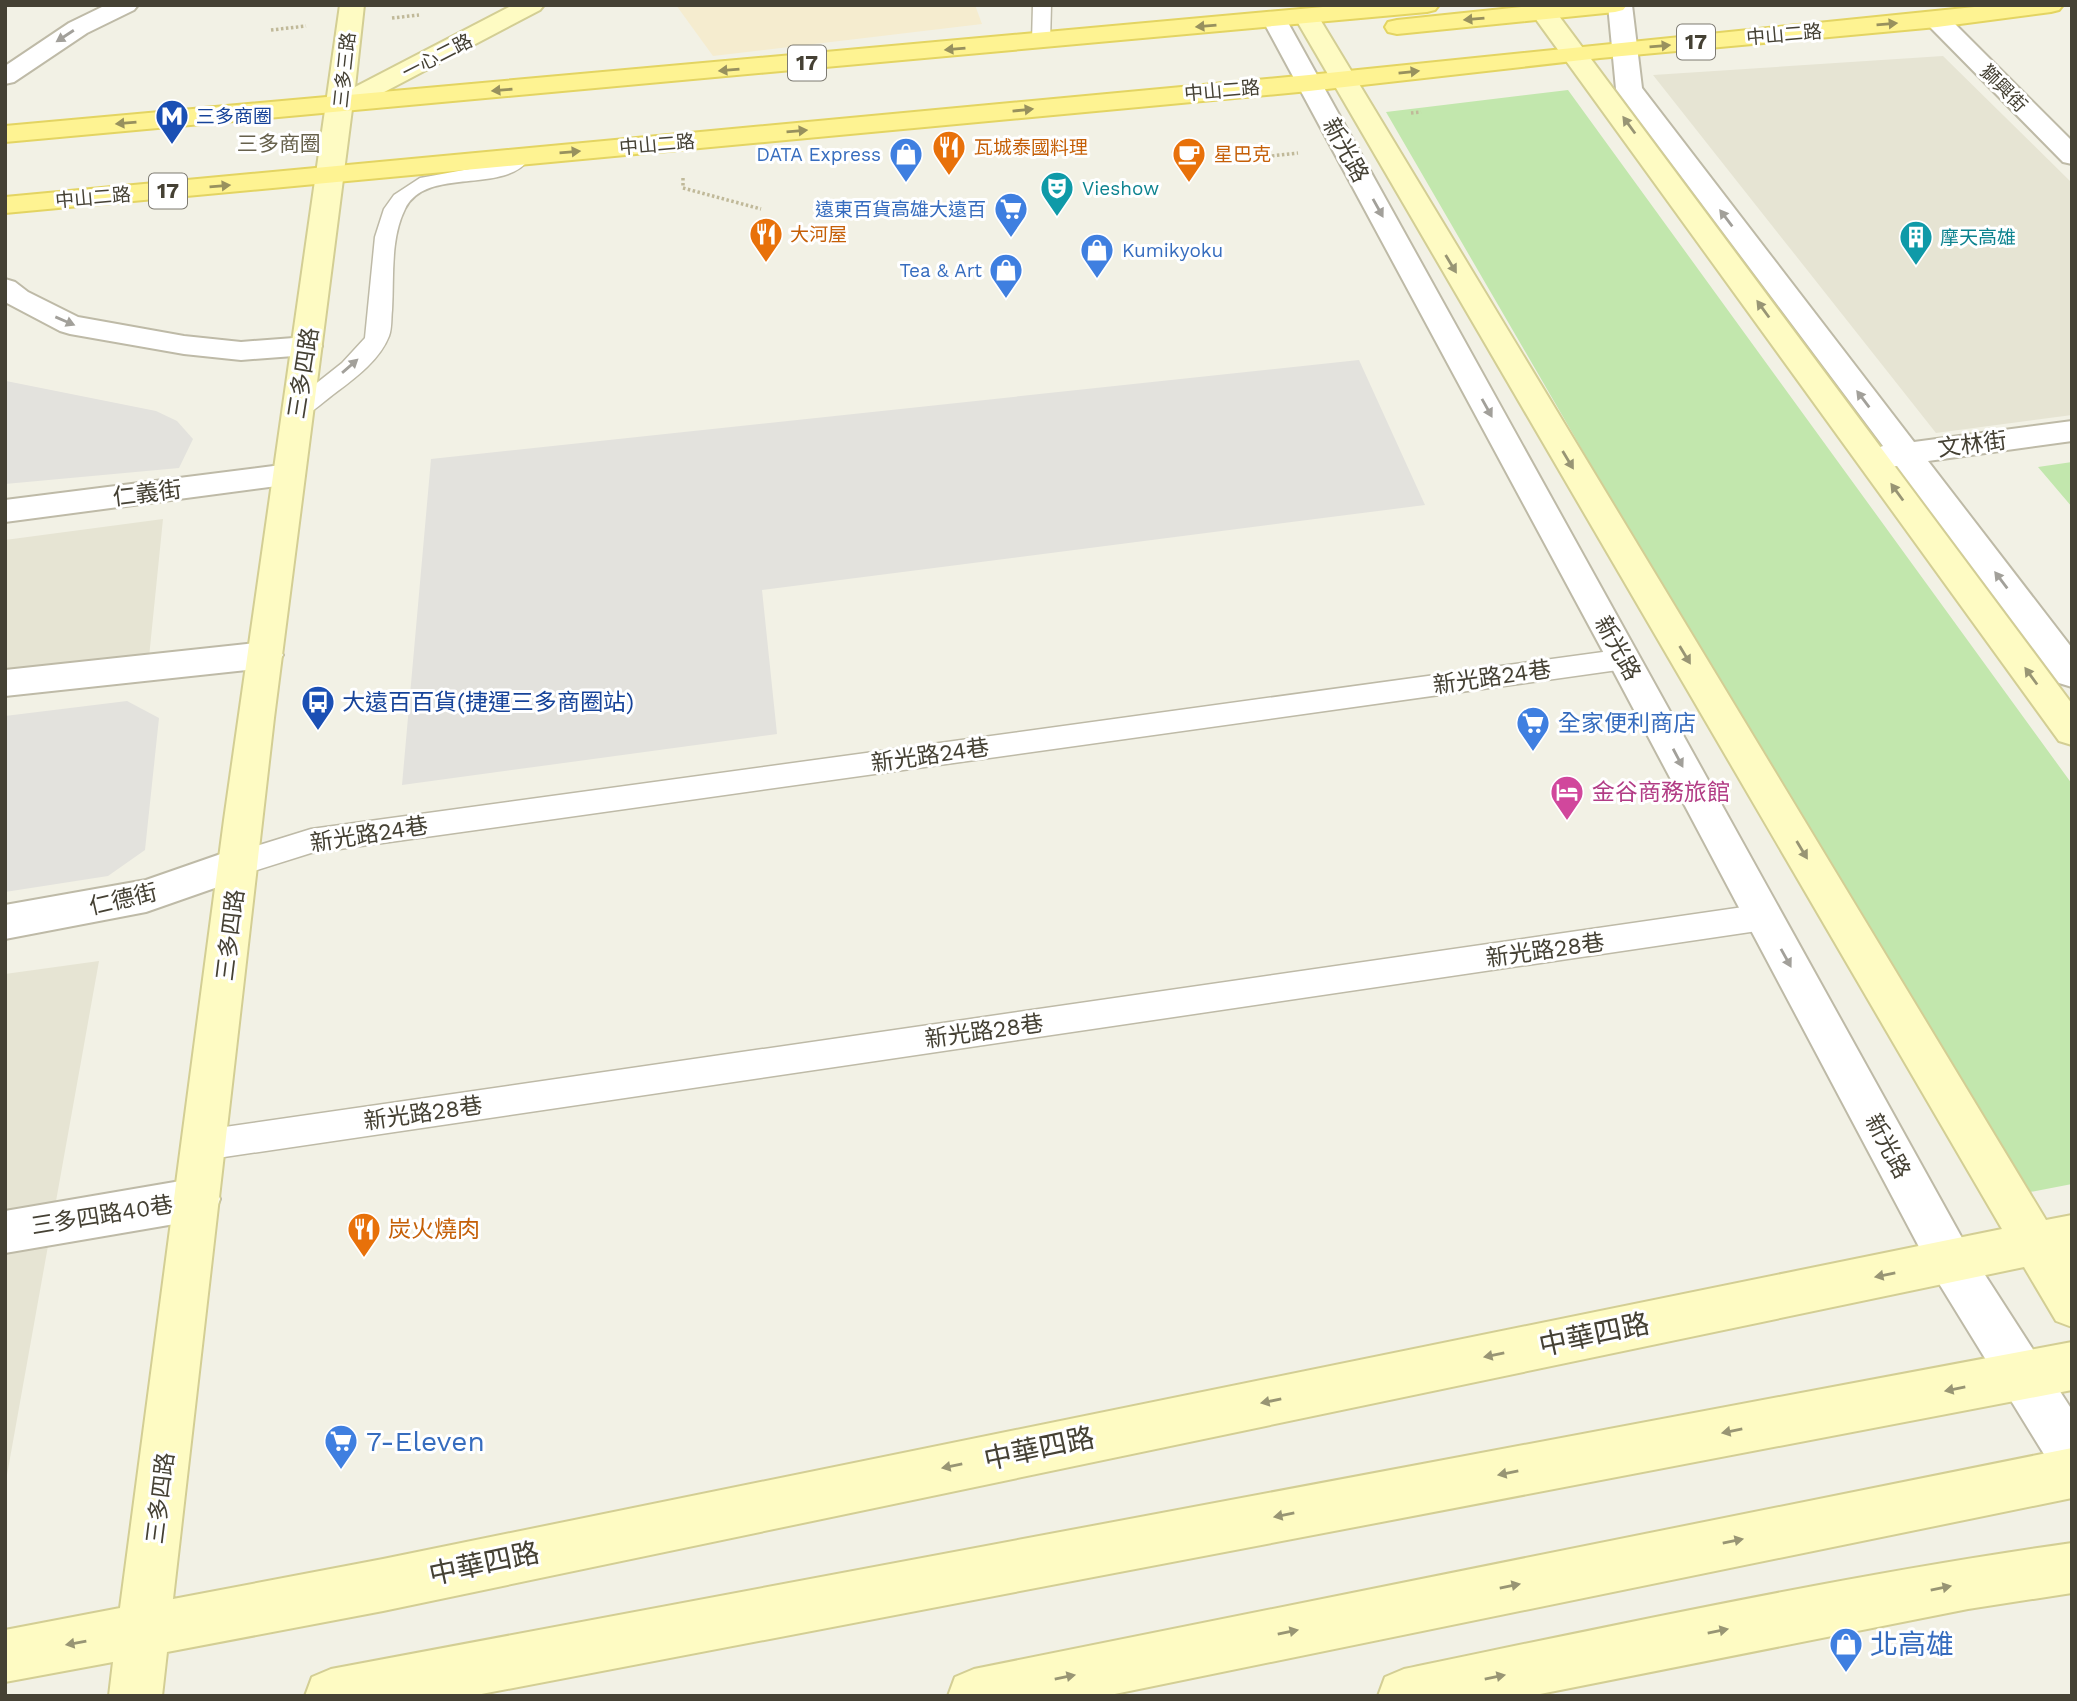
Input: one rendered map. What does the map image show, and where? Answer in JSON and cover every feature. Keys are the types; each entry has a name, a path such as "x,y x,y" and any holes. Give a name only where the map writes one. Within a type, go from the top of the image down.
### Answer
{"main road":[{"name":"中山二路","path":"5,134 1041,42 1298,22 1427,5"},
{"name":"中山二路","path":"1298,22 1372,29 1544,13 1620,22 1937,20 2051,5"},
{"name":"中山二路","path":"5,205 519,159 1328,75 1570,45 1620,22 1746,14"}],"street":[{"path":"5,77 78,28 126,5"},
{"name":"三多三路","path":"331,176 352,5"},
{"name":"一心二路","path":"340,105 532,5"},
{"path":"1544,13 2072,731"},
{"name":"獅興街","path":"1937,20 2072,156"},
{"name":"新光路","path":"1298,22 1328,75 2054,1240 2072,1305"},
{"path":"1620,22 1629,89 2072,674"},
{"name":"新光路","path":"1328,75 1625,659 1764,917 1951,1262 2072,1455"},
{"name":"三多四路","path":"135,1696 238,864 297,410 331,176"},
{"path":"5,288 18,298 59,319 82,327 184,345 241,351 307,346"},
{"name":"文林街","path":"1872,459 1904,452 2072,431"},
{"name":"仁義街","path":"5,510 289,475"},
{"path":"5,683 265,655"},
{"name":"仁德街","path":"5,922 146,896 238,864"},
{"name":"三多四路40巷","path":"5,1231 198,1199"},
{"name":"中華四路","path":"5,1656 383,1585 2054,1240"},
{"path":"331,1696 2072,1366"},
{"path":"974,1696 2072,1473"},
{"path":"1404,1696 1928,1591 2002,1577 2072,1568"}],"lane":[{"path":"1041,42 1042,5"},
{"path":"297,410 357,361 378,337 387,232 399,201 414,186 427,180 487,174 506,168 519,159"},
{"name":"新光路24巷","path":"238,864 311,841 1625,659"},
{"name":"新光路28巷","path":"204,1145 1764,917"}],"path":[{"path":"1262,157 1298,153"},
{"path":"683,175 683,188 761,209"}],"shaded area":[{"path":"676,5 975,5 982,24 713,56"},
{"path":"1943,56 2072,183 2072,415 1936,433 1653,75"},
{"path":"1359,360 1425,505 762,590 777,734 402,785 431,459"},
{"path":"6,381 156,411 177,421 193,439 179,468 5,484"},
{"path":"163,519 147,677 5,694 5,540"},
{"path":"127,701 159,718 145,850 108,876 5,892 5,716"},
{"path":"99,961 5,1486 5,974"}],"green space":[{"path":"1568,90 2072,784 2072,1184 2015,1195 1386,112"},
{"path":"2072,462 2072,507 2038,467"}],"place":[{"name":"三多商圈","path":"172,146"},
{"name":"瓦城泰國料理","path":"949,177"},
{"name":"DATA Express","path":"906,184"},
{"name":"星巴克","path":"1189,184"},
{"name":"Vieshow","path":"1057,218"},
{"name":"遠東百貨高雄大遠百","path":"1011,239"},
{"name":"大河屋","path":"766,264"},
{"name":"摩天高雄","path":"1916,267"},
{"name":"Kumikyoku","path":"1097,280"},
{"name":"Tea & Art","path":"1006,300"},
{"name":"大遠百百貨(捷運三多商圈站)","path":"318,732"},
{"name":"全家便利商店","path":"1533,753"},
{"name":"金谷商務旅館","path":"1567,822"},
{"name":"炭火燒肉","path":"364,1259"},
{"name":"7-Eleven","path":"341,1471"},
{"name":"北高雄","path":"1846,1674"}],"district":[{"name":"三多商圈","path":"279,144"}]}
